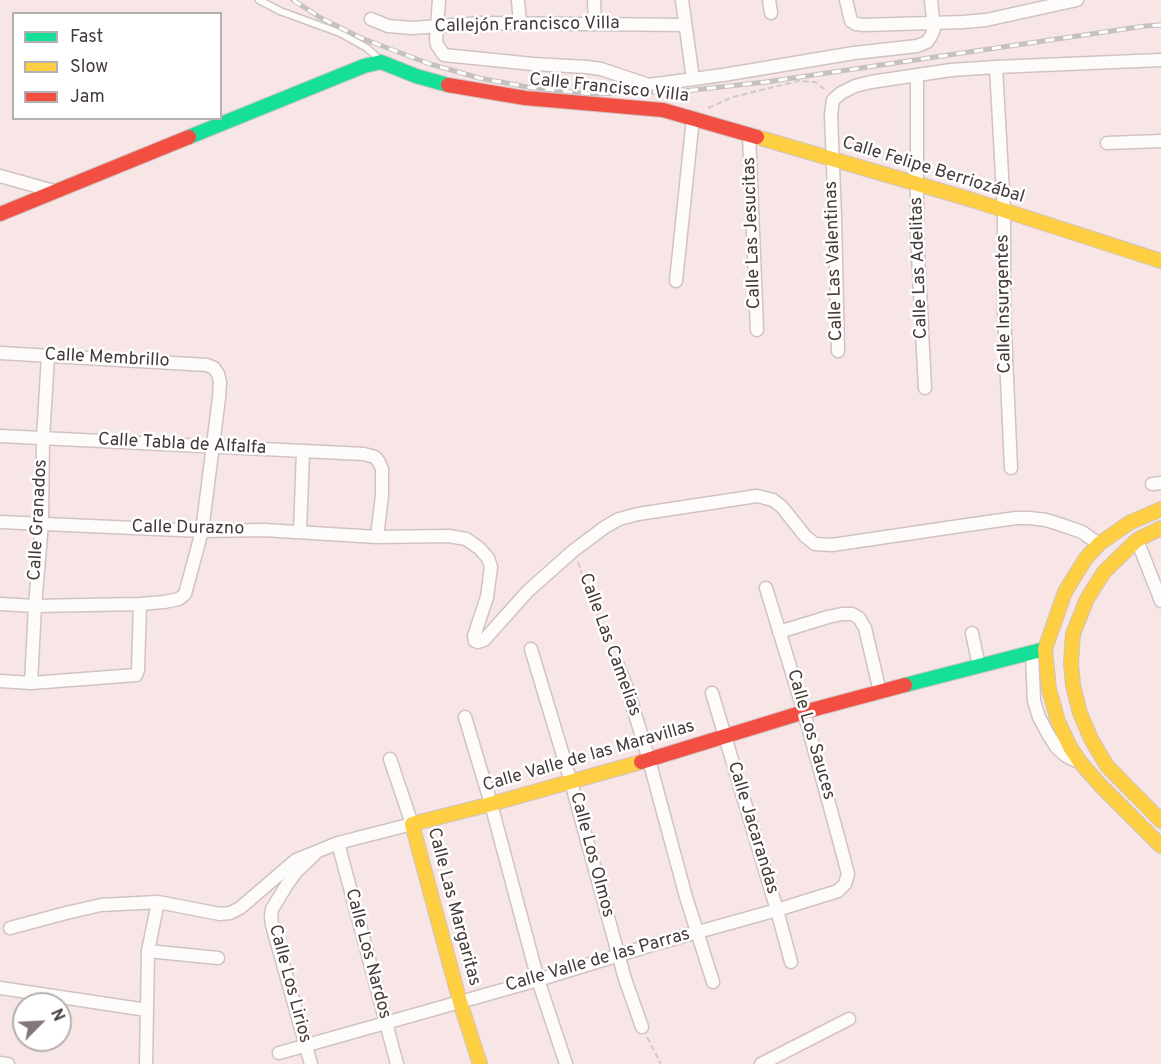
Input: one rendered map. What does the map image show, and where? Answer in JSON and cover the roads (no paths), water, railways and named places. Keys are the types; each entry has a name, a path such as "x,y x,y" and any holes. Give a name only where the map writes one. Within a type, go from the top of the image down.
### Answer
{"street":[{"path":"438,26 439,0"},
{"path":"518,0 520,24"},
{"path":"594,0 595,24"},
{"path":"682,0 693,79"},
{"path":"769,0 771,13"},
{"path":"846,0 851,21 856,24 986,20 1036,5 1077,0"},
{"path":"931,0 934,22"},
{"name":"Callejón Francisco Villa","path":"371,19 388,26 412,28 464,23 685,25"},
{"name":"Calle Francisco Villa","path":"438,26 437,45 444,55 587,67 601,69 649,85 658,85 854,53 916,46 927,42 934,29 934,22"},
{"path":"917,76 951,70 996,67 1161,60"},
{"path":"0,214 332,78 381,62"},
{"name":"Calle Francisco Villa","path":"381,62 416,76 452,86 525,98 663,110 693,117"},
{"name":"Calle Insurgentes","path":"996,67 1004,211 1004,312 1011,468"},
{"name":"Calle Las Valentinas","path":"838,351 831,115 833,100 855,86 917,76"},
{"name":"Calle Las Adelitas","path":"917,76 917,234 925,388"},
{"path":"676,281 693,117"},
{"name":"Calle Felipe Berriozábal","path":"693,117 918,183 1161,261"},
{"name":"Calle Las Jesucitas","path":"749,135 757,330"},
{"path":"1107,143 1161,141"},
{"path":"0,176 54,191"},
{"name":"Calle Membrillo","path":"0,353 195,364 214,368 220,382 213,446"},
{"name":"Calle Granados","path":"31,683 42,523 43,438 48,356"},
{"name":"Calle Tabla de Alfalfa","path":"0,436 364,454 375,457 382,470 382,495 377,537"},
{"path":"0,604 35,606 140,604 179,599 185,594 202,531 213,446"},
{"path":"300,532 303,451"},
{"name":"Calle Durazno","path":"0,522 202,531 264,530 377,537 449,536 466,539 488,558 491,567 488,597 474,636 475,641 478,642 484,640 528,591 573,551 619,519 638,514 757,496 773,500 782,507 805,536 815,544 832,545 1030,518 1046,520 1082,532 1099,544"},
{"path":"1161,509 1129,523 1099,544 1086,558 1065,592 1038,651 1058,721 1070,747 1100,785 1161,846"},
{"path":"1038,651 1065,630 1085,585 1103,561 1122,545 1161,528"},
{"path":"1137,540 1161,601"},
{"path":"1107,766 1091,739 1080,713 1073,685 1071,663 1073,634 1087,599 1104,572 1137,540"},
{"name":"Calle Los Sauces","path":"766,588 804,712 846,863 848,874 845,884"},
{"path":"0,681 31,683 134,675 138,670 140,604"},
{"path":"780,632 835,615 852,614 859,618 865,628 880,692"},
{"path":"972,633 979,666"},
{"name":"Calle Los Olmos","path":"531,649 571,782 625,979 642,1027"},
{"path":"1038,651 1053,659 1080,738 1087,748 1161,822"},
{"name":"Calle Valle de las Maravillas","path":"10,928 101,905 158,902 220,914 230,913 240,908 291,863 338,843 571,782 804,712 1038,651"},
{"name":"Calle Las Camelias","path":"618,663 649,760 713,982"},
{"name":"Calle Jacarandas","path":"712,693 791,962"},
{"path":"465,717 538,980 566,1064"},
{"name":"Calle Las Margaritas","path":"390,759 412,824 460,1002 480,1064"},
{"name":"Calle Los Nardos","path":"338,843 397,1064"},
{"name":"Calle Los Lirios","path":"311,1064 271,917 272,909 288,883 321,849"},
{"name":"Calle Valle de las Parras","path":"279,1053 777,910 838,891 845,884"},
{"path":"146,1064 148,951 158,902"},
{"path":"148,951 218,958"},
{"path":"0,988 147,1010"},
{"path":"761,1064 849,1019"},
{"path":"0,1063 8,1064"}],"lane":[{"path":"259,0 280,11 340,33 367,48 381,62"}],"railway":[{"path":"293,0 321,18 361,38 430,64 479,78 533,88 593,94 684,91 766,82 1161,25"}]}
